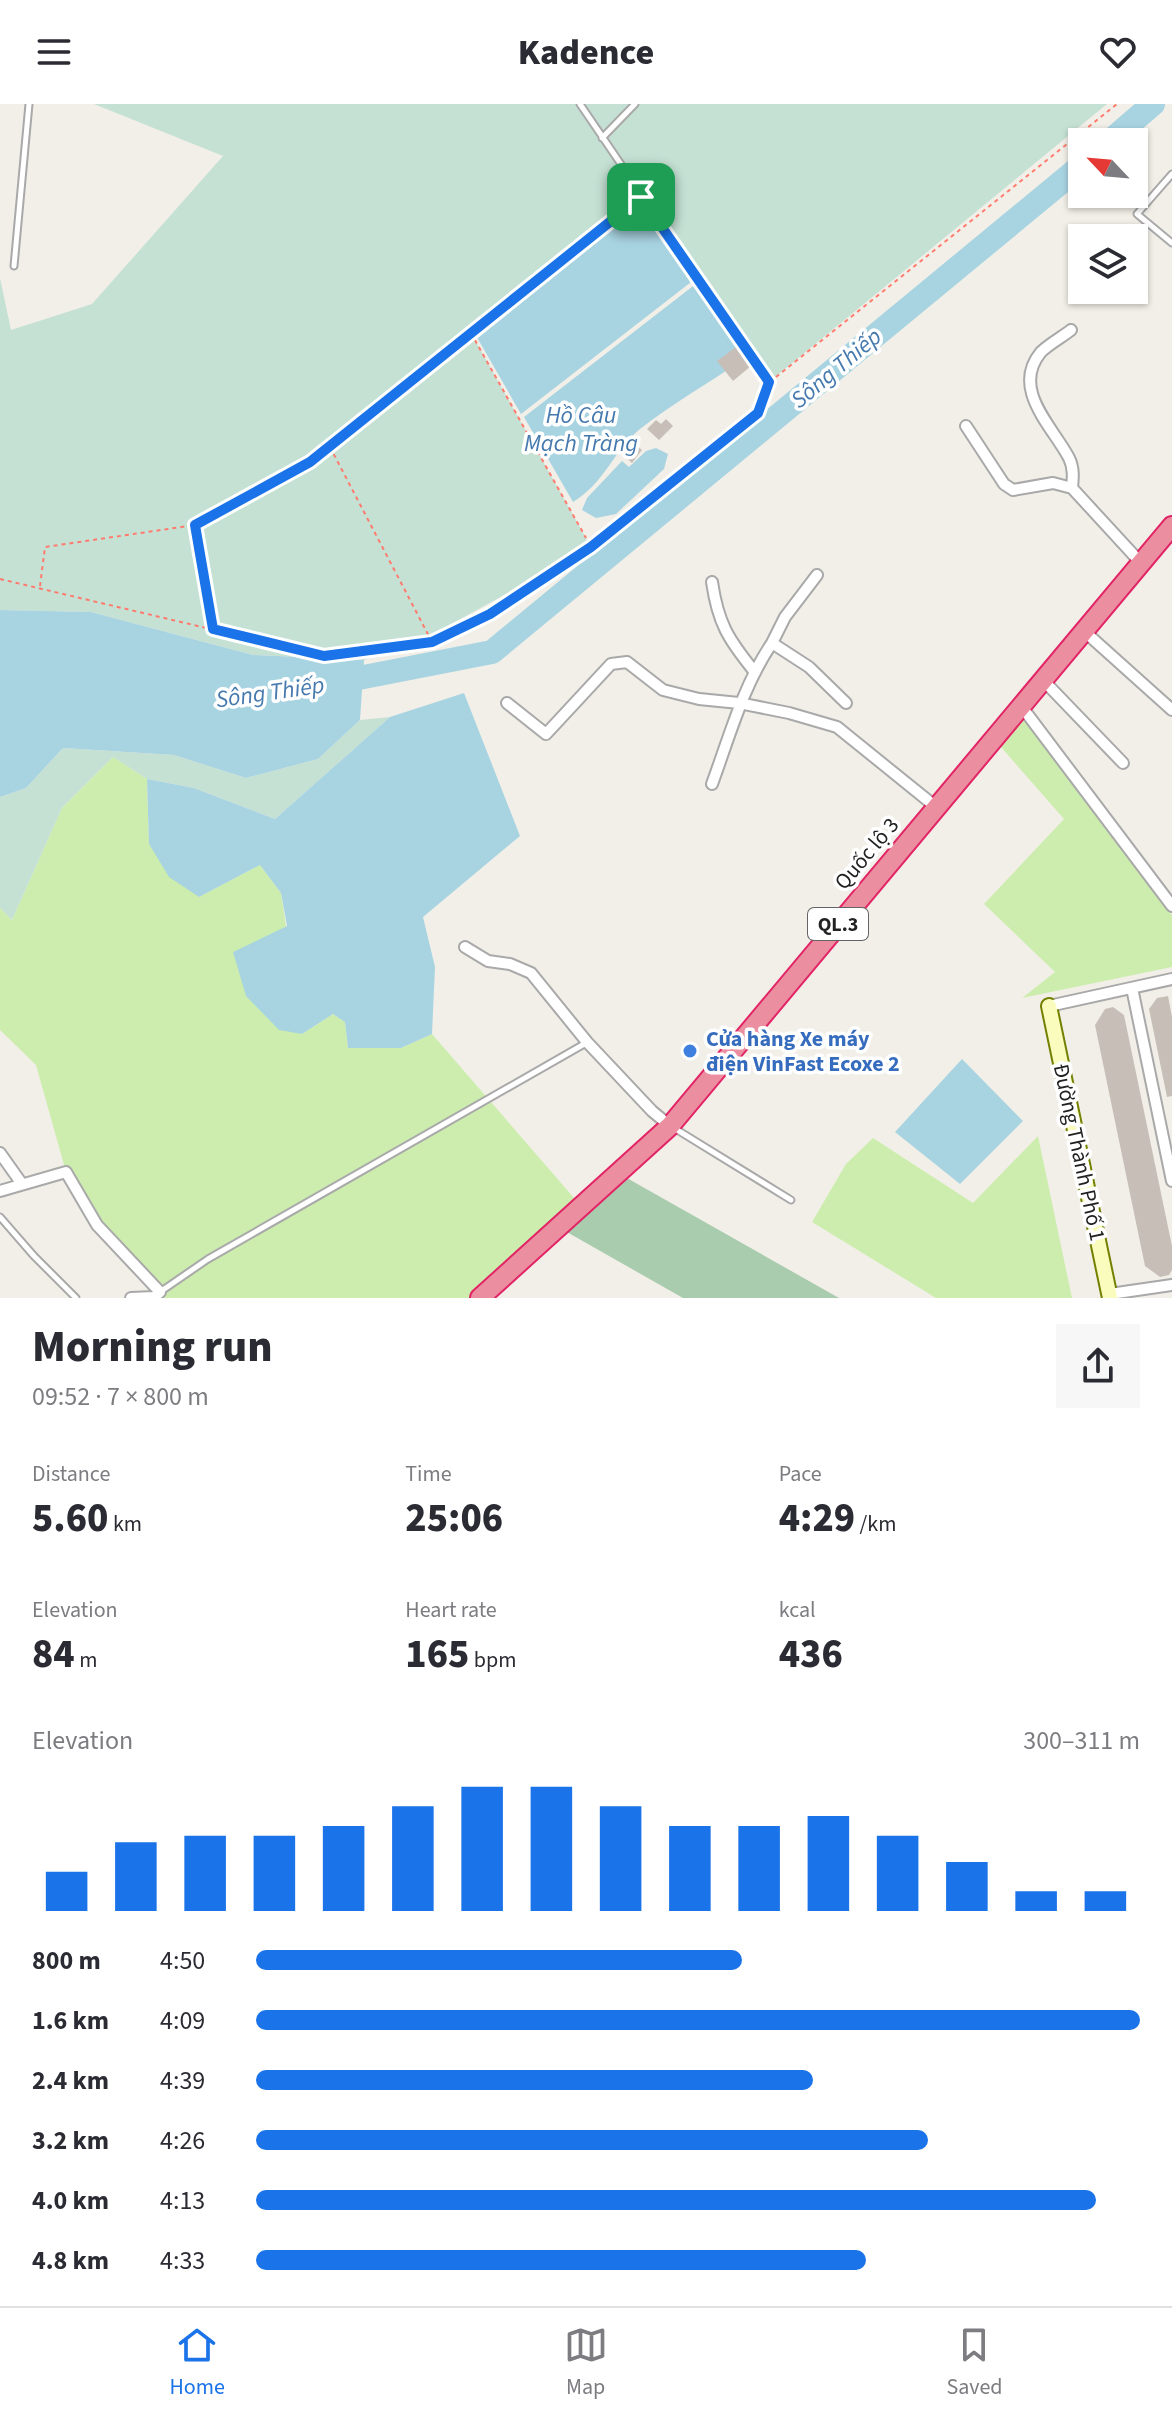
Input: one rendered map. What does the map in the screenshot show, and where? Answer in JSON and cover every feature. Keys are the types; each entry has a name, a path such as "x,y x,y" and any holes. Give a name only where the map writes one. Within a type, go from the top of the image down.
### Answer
{"highway":[{"name":"Quốc lộ 3","path":"480,1298 670,1126 1172,526"}],"street":[{"path":"1071,330 1040,353 1033,369 1031,385 1033,401 1042,419 1070,459 1072,488"},
{"path":"966,426 1004,484 1013,490 1053,483 1072,488 1141,563"},
{"path":"712,784 739,703 754,671 785,617 817,575"},
{"path":"712,582 716,609 729,642 754,671"},
{"path":"1084,631 1172,710"},
{"path":"772,643 809,667 846,703"},
{"path":"507,703 546,734 611,664 627,662 663,690 789,713 837,727 936,807"},
{"path":"1043,680 1123,763"},
{"path":"1022,707 1172,906"},
{"path":"465,947 488,961 510,964 531,973 587,1042 670,1126"},
{"path":"1049,1006 1172,979"},
{"path":"1132,988 1172,1181"},
{"name":"Đường Thành Phố 1","path":"1049,1006 1110,1296"},
{"path":"0,1153 22,1184"},
{"path":"0,1191 66,1172 97,1225 155,1296"},
{"path":"1110,1296 1172,1285"},
{"path":"131,1298 155,1296"}],"lane":[{"path":"14,266 29,104"},
{"path":"580,104 769,382 758,413 591,547"},
{"path":"602,138 635,104"},
{"path":"1172,174 1137,214 1172,243"},
{"path":"155,1296 208,1259 587,1042"},
{"path":"670,1126 791,1200"},
{"path":"0,1217 76,1298"}],"path":[{"path":"769,382 1117,104"},
{"path":"40,586 45,547 195,525 310,462 641,197"},
{"path":"0,579 40,586 324,656 432,642 490,614 591,547 471,333"},
{"path":"330,446 432,642"},
{"path":"195,525 213,629"}],"green space":[{"path":"94,104 1107,104 1078,128 1068,128 1068,136 769,382 641,197 471,333 591,547 435,633 364,660 253,655 91,612 0,610 0,278 11,330 92,304 223,156"},
{"path":"1022,707 1172,915 1172,967 1022,998 1055,972 984,904 1064,819 994,739"},
{"path":"390,717 275,819 194,788 147,779 113,757 62,808 12,920 0,908 0,797 26,788 63,748 174,755 246,778 318,759 360,720"},
{"path":"113,757 147,779 149,844 199,897 260,865 281,893 302,1034 333,1014 345,1022 348,1048 401,1048 432,1034 581,1206 480,1298 156,1298 160,1292 97,1225 66,1172 36,1065 0,1030 0,908 12,920 62,808"},
{"path":"1038,1136 1072,1298 936,1298 812,1222 846,1164 873,1138 973,1203"},
{"path":"618,1173 839,1298 683,1298 558,1227"}],"water":[{"path":"642,202 695,279 521,414 475,334"},
{"name":"Hồ Câu Mạch Tràng","path":"697,283 744,359 640,429 593,486 573,502 524,417"},
{"path":"656,448 668,454 664,469 616,514 596,518 582,510 587,498 622,461 629,467 646,451"},
{"path":"0,610 91,612 253,655 364,660 360,720 318,759 246,778 174,755 63,748 26,788 0,797"},
{"path":"464,693 520,836 423,917 435,967 432,1034 401,1048 348,1048 345,1022 333,1014 302,1034 279,1030 246,996 233,952 287,926 281,893 260,865 199,897 169,877 149,844 147,779 194,788 275,819 390,717"},
{"path":"962,1059 1023,1121 960,1184 895,1132"}],"building":[{"path":"736,347 751,366 733,381 717,361"},
{"path":"666,419 673,426 659,440 647,429 656,420 661,424"},
{"path":"632,442 642,450 632,463 622,454"},
{"path":"1168,996 1172,1017 1172,1096 1167,1097 1149,1009 1157,998"},
{"path":"1113,1007 1124,1015 1172,1246 1172,1270 1169,1275 1160,1277 1145,1266 1095,1025 1105,1009"}],"waterway":[{"name":"Sông Thiếp","path":"1125,128 1153,104"},
{"name":"Sông Thiếp","path":"333,683 492,652 1068,177"}],"place":[{"name":"Cửa hàng Xe máy điện VinFast Ecoxe 2","path":"690,1051"}],"route":[{"path":"641,197 769,382 758,413 591,547 490,614 432,642 324,656 213,629 195,525 310,462 641,197"}]}
